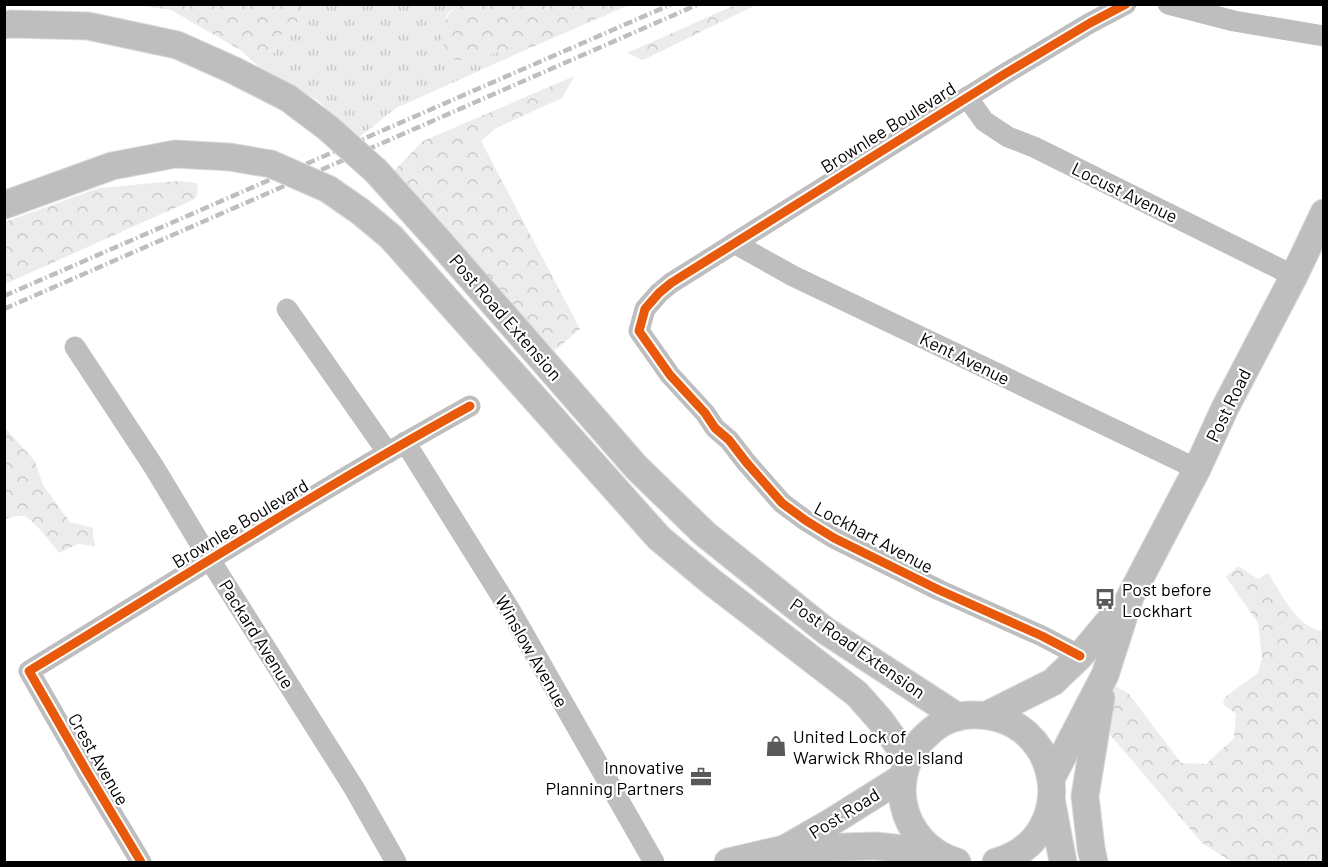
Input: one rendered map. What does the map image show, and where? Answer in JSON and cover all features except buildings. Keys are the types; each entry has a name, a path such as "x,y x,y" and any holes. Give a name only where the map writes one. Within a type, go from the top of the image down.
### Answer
{"main road":[{"name":"Post Road Extension","path":"4,25 88,26 177,45 288,98 328,128 376,171 636,467 705,534 826,631 958,717"},
{"name":"Post Road Extension","path":"4,205 112,166 175,154 230,157 271,164 328,189 391,237 659,538 713,584 857,694 880,720 905,768"},
{"name":"Post Road","path":"1130,597 1294,276 1318,242 1323,213"},
{"path":"987,715 1053,682 1080,656 1130,597"},
{"path":"996,862 1009,859 1029,845 1044,826 1052,790 1105,675 1130,597"},
{"path":"1094,862 1090,848 1085,796 1105,675"},
{"name":"Post Road","path":"945,857 918,837 907,819 902,798 905,768 920,740 937,725 972,714 987,715 1010,722 1029,736 1044,755 1063,862"},
{"name":"Post Road","path":"784,849 833,821 905,768"},
{"name":"Post Road","path":"728,862 784,849 875,846 945,857"}],"street":[{"name":"Brownlee Boulevard","path":"671,283 967,97 1126,4"},
{"path":"1173,6 1234,21 1323,36"},
{"name":"Locust Avenue","path":"967,97 984,121 1008,137 1034,147 1294,276"},
{"name":"Kent Avenue","path":"734,243 793,276 1197,469"},
{"name":"Lockhart Avenue","path":"671,283 645,309 639,331 670,375 782,502 834,538 1080,656"},
{"name":"Winslow Avenue","path":"287,309 397,448 510,610 654,862"},
{"name":"Packard Avenue","path":"75,347 154,467 348,778 396,862"},
{"name":"Brownlee Boulevard","path":"29,671 210,560 470,406"},
{"name":"Crest Avenue","path":"29,671 141,862"}],"green space":[{"path":"138,5 296,5 298,21 283,32 265,71 242,51 171,10"},
{"path":"296,5 458,5 448,13 445,19 479,59 524,42 530,48 396,108 358,138 351,134 319,101 265,71 283,32 298,21"},
{"path":"458,5 629,5 530,48 524,43 479,59 455,60 442,43 447,17"},
{"path":"735,5 756,5 643,60 627,53"},
{"path":"574,77 562,98 496,128 481,141 580,329 549,355 392,173 423,141"},
{"path":"177,181 197,183 198,191 195,199 5,284 5,222 99,188"},
{"path":"4,427 35,461 43,485 70,522 93,528 95,546 78,544 59,553 28,518 19,516 5,519"},
{"path":"1238,566 1258,579 1268,573 1298,617 1314,629 1323,631 1323,862 1232,862 1202,843 1102,725 1073,703 1094,673 1129,694 1181,763 1206,764 1234,738 1236,714 1223,704 1225,697 1258,673 1262,658 1258,623 1226,577"}],"railway":[{"path":"4,296 672,4"},
{"path":"4,309 699,4"}],"cycle path":[{"path":"1080,656 1042,636 939,590 834,538 805,520 782,503 729,440 715,428 705,413 670,375 639,331 645,309 671,283 1003,75 1126,4"},
{"path":"141,862 29,671 303,503 470,406"}],"place":[{"name":"Post before Lockhart","path":"1105,599"},
{"name":"United Lock of Warwick Rhode Island","path":"776,746"},
{"name":"Innovative Planning Partners","path":"701,777"}]}
